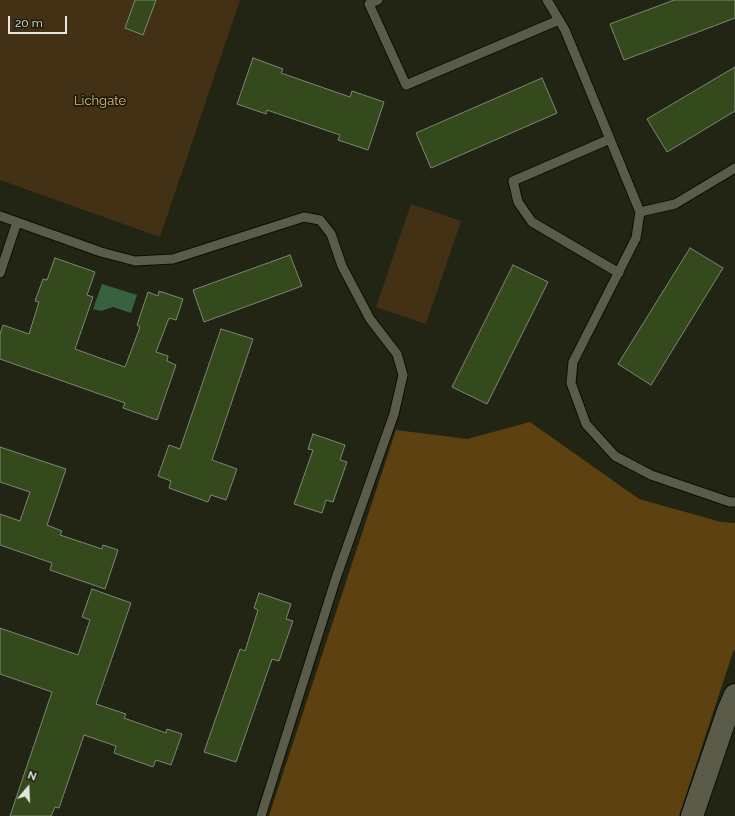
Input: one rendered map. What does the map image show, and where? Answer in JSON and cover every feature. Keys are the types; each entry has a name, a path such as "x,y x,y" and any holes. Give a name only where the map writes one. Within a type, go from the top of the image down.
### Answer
{"street":[{"path":"692,816 728,711 735,695"}],"lane":[{"path":"378,0 369,4 406,85 559,20"},
{"path":"550,1 565,30 640,212 636,238 573,362 571,383 586,424 615,456 651,475 730,502 735,502"},
{"path":"610,139 512,181 518,202 532,222 619,273"},
{"path":"640,212 675,204 735,168"},
{"path":"0,216 101,252 135,261 173,259 304,217 320,220 331,234 342,266 370,319 397,354 403,375 394,414 336,578 261,816"},
{"path":"0,272 17,222"},
{"path":"0,241 10,244"}],"green space":[{"name":"Lichgate","path":"0,0 240,0 160,237 0,180"},
{"path":"411,204 461,221 426,324 376,307"}],"shaded area":[{"path":"102,284 137,295 131,313 113,307 101,311 93,309"},
{"path":"530,422 639,499 721,522 735,523 735,650 733,652 679,816 269,816 396,430 467,439"}],"building":[{"path":"135,0 156,0 143,35 125,28"},
{"path":"674,0 735,0 735,18 624,60 610,24"},
{"path":"253,58 283,69 281,73 350,97 352,91 384,102 368,150 338,140 340,135 267,110 266,114 237,104"},
{"path":"735,67 735,111 667,152 647,119"},
{"path":"542,78 557,113 431,168 416,133"},
{"path":"690,248 723,268 651,385 618,364"},
{"path":"290,255 302,286 204,322 193,290"},
{"path":"55,258 95,272 87,295 93,297 75,349 125,367 140,327 137,325 148,292 158,296 159,291 183,299 176,320 169,318 156,352 168,356 167,361 176,365 157,420 123,408 125,403 0,359 0,334 3,325 29,334 39,302 35,301 43,279 47,280"},
{"path":"513,265 548,282 487,404 452,387"},
{"path":"221,329 253,339 212,460 237,469 226,500 211,495 208,502 169,488 171,481 158,476 169,445 180,449"},
{"path":"313,434 345,445 340,460 347,462 333,502 326,500 322,513 294,504 313,450 308,449"},
{"path":"0,447 66,469 47,525 62,531 60,535 102,549 103,545 118,550 105,589 50,570 52,563 0,545 0,514 20,521 30,492 0,482"},
{"path":"92,589 131,603 96,704 126,714 124,718 166,733 167,729 182,734 171,765 156,760 153,767 114,753 116,746 84,735 59,808 55,807 51,816 10,816 52,692 0,674 0,628 78,655 90,620 82,617"},
{"path":"259,593 291,604 286,619 293,621 279,661 272,659 236,762 204,752 240,649 245,651 258,610 254,608"}]}
